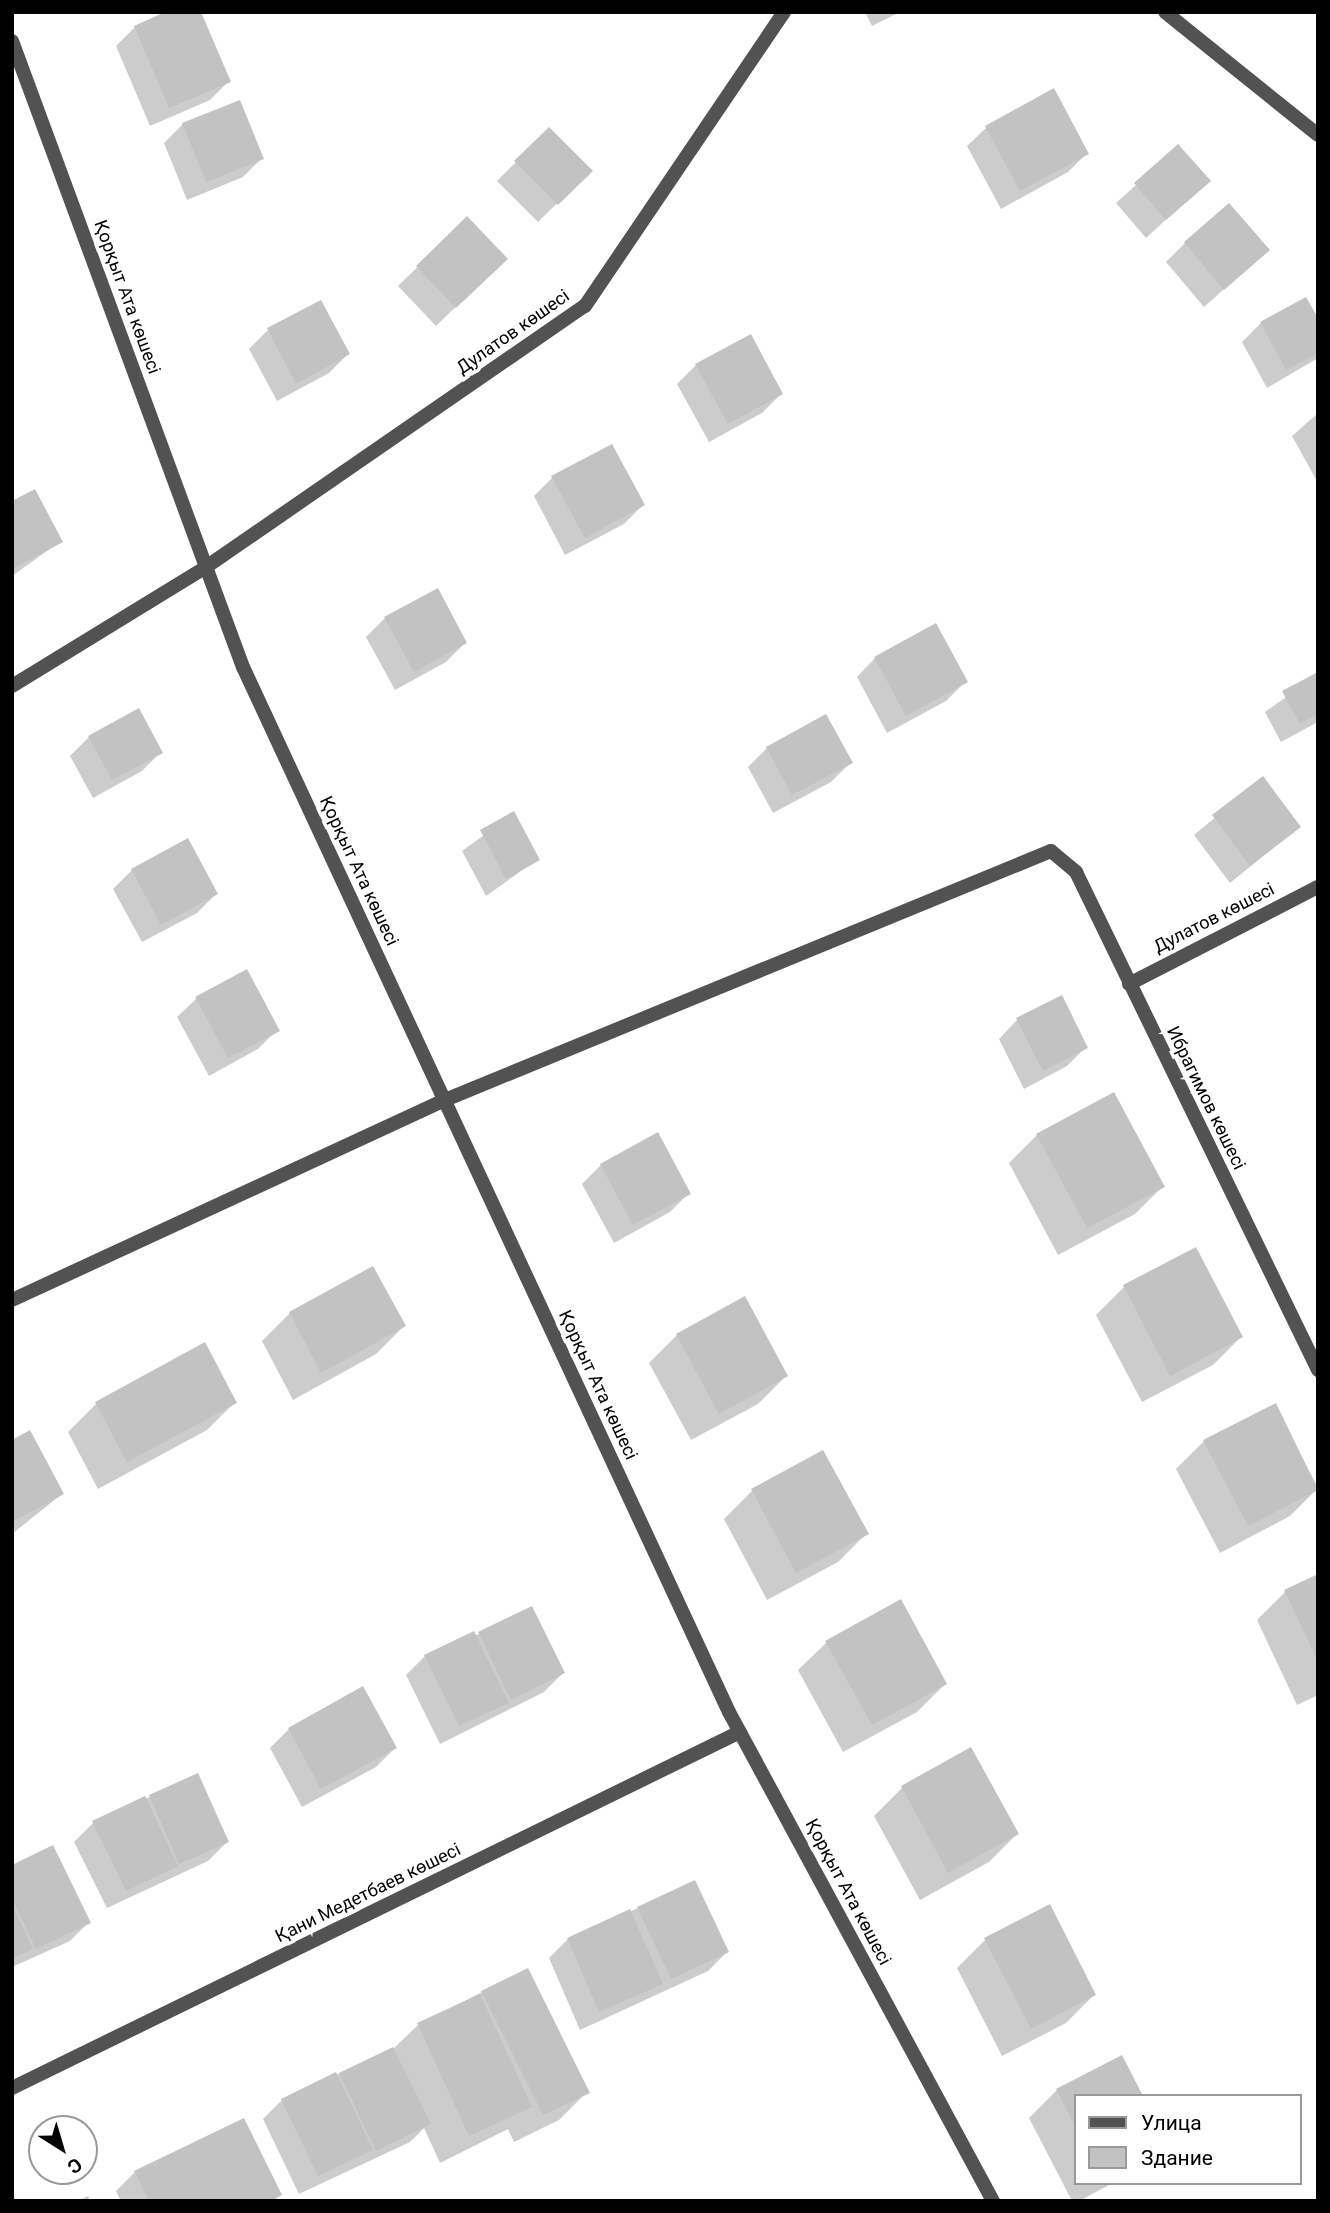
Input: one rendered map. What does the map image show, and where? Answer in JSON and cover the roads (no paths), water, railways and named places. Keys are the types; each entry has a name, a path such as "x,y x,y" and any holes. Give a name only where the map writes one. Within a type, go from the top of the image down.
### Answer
{"street":[{"name":"Дулатов көшесі","path":"206,567 585,306 783,12"},
{"path":"1165,12 1318,135"},
{"name":"Қорқыт Ата көшесі","path":"12,41 243,667 740,1732 993,2201"},
{"path":"12,686 206,567"},
{"name":"Ибрагимов көшесі","path":"445,1100 1051,851 1076,872 1318,1370"},
{"name":"Дулатов көшесі","path":"1129,984 1318,887"},
{"path":"12,1300 445,1100"},
{"name":"Қани Медетбаев көшесі","path":"12,2088 740,1732"}]}
